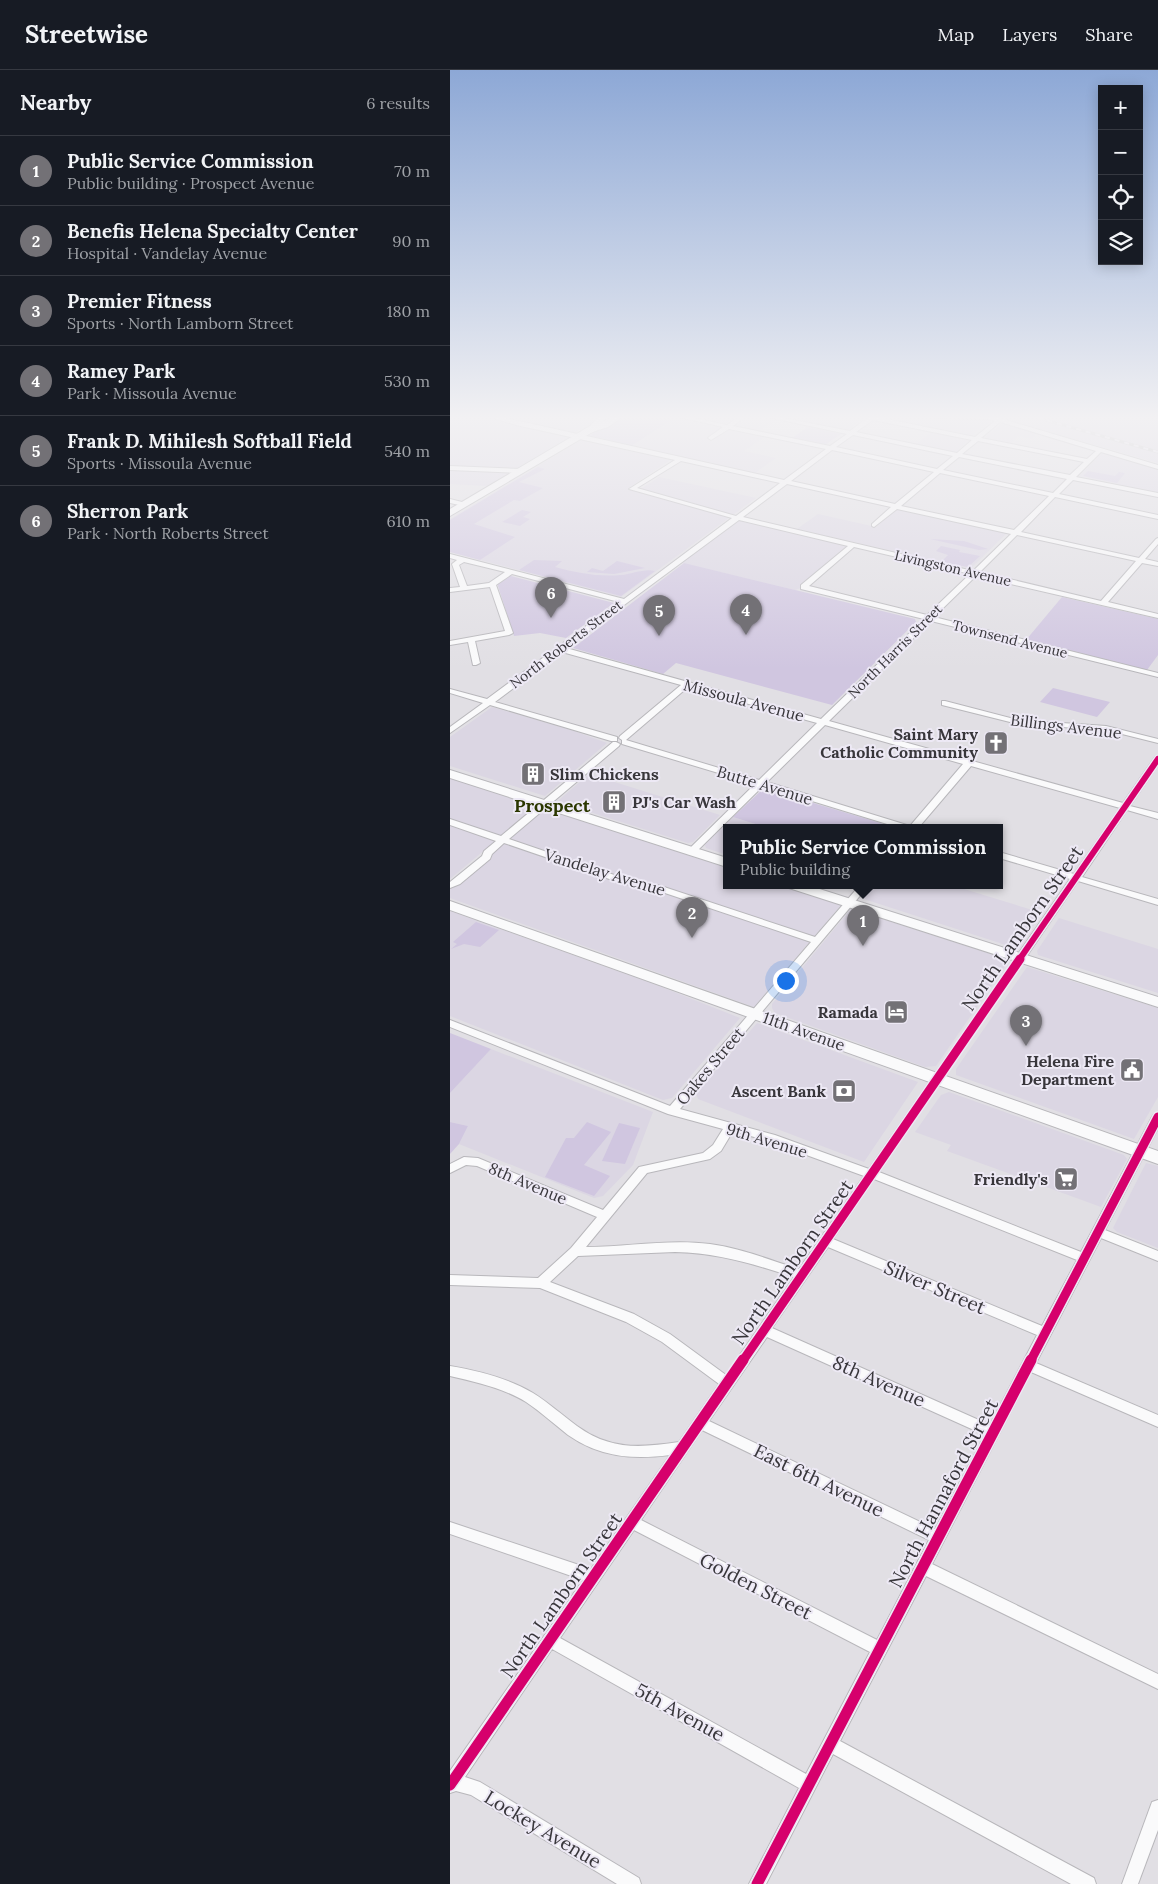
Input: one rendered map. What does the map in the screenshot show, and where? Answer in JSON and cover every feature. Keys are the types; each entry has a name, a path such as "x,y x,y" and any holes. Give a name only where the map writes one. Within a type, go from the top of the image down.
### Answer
{"highway":[{"path":"450,513 472,500"},
{"path":"450,774 723,862"},
{"path":"806,889 1158,1002"},
{"name":"11th Avenue","path":"450,905 1158,1158"}],"street":[{"name":"Livingston Avenue","path":"671,500 738,518 1158,616"},
{"name":"North Roberts Street","path":"450,731 762,500"},
{"path":"864,500 1158,564"},
{"path":"874,526 906,500"},
{"name":"North Harris Street","path":"691,852 1049,500"},
{"path":"1076,500 1158,517"},
{"path":"450,501 464,504"},
{"path":"1103,603 1158,540"},
{"name":"Townsend Avenue","path":"853,545 804,587 1158,675"},
{"path":"450,556 624,601"},
{"path":"462,560 455,564 464,588"},
{"path":"450,590 491,585 510,572"},
{"path":"450,643 509,633 493,586 491,585"},
{"path":"470,640 476,663"},
{"name":"Missoula Avenue","path":"560,649 1158,816"},
{"path":"451,884 457,882 487,857 487,853 686,685"},
{"name":"Butte Avenue","path":"450,691 896,824"},
{"name":"Billings Avenue","path":"945,703 1018,722 1106,728 1158,741"},
{"name":"North Lamborn Street","path":"451,1783 1158,760"},
{"path":"917,824 969,763"},
{"name":"Vandelay Avenue","path":"450,822 624,881 658,888 816,942"},
{"path":"1003,856 1158,902"},
{"name":"Oakes Street","path":"672,1111 862,889"},
{"name":"9th Avenue","path":"450,1023 672,1111 771,1138 872,1174 1084,1258"},
{"name":"North Hannaford Street","path":"757,1884 1158,1117"},
{"path":"541,1283 574,1251 642,1170 706,1156 717,1148 729,1128"},
{"name":"8th Avenue","path":"450,1168 464,1160 478,1162 604,1215"},
{"path":"1098,1232 1158,1256"},
{"name":"Silver Street","path":"826,1241 1045,1333"},
{"path":"574,1251 597,1252 659,1247 708,1249 755,1259 802,1275"},
{"path":"450,1280 541,1283 630,1318 666,1338 727,1383"},
{"name":"8th Avenue","path":"764,1330 993,1432"},
{"path":"1028,1366 1158,1421"},
{"path":"450,1371 492,1381 530,1398 590,1442 610,1448 654,1452 683,1447"},
{"name":"East 6th Avenue","path":"700,1423 938,1537"},
{"name":"Golden Street","path":"632,1522 880,1649"},
{"path":"450,1528 594,1577"},
{"path":"923,1567 1158,1682"},
{"name":"5th Avenue","path":"550,1640 809,1785"},
{"path":"830,1744 1088,1884"},
{"name":"Lockey Avenue","path":"451,1783 474,1788 633,1884"},
{"path":"1130,1884 1158,1808"}],"shaded area":[{"path":"482,500 754,500 621,597 450,552 450,519"},
{"path":"484,500 522,500 514,500 474,524 515,537 480,560 450,552 450,520"},
{"path":"897,509 1007,533 970,569 797,529 818,514 876,527"},
{"path":"522,510 531,512 523,517 530,519 520,526 502,522"},
{"path":"738,518 853,545 804,587 795,590 678,562"},
{"path":"930,539 964,541 988,549 979,550"},
{"path":"941,546 980,556 968,567 941,562 948,555 936,551"},
{"path":"534,560 562,561 555,567 596,575 621,575 655,571 621,596 519,570"},
{"path":"617,561 645,568 614,574 587,572 592,568 603,571"},
{"path":"684,563 915,619 916,622 832,705 676,663 663,674 573,648"},
{"path":"508,576 614,603 566,638 540,633 514,636 497,583"},
{"path":"1062,597 1158,619 1158,655 1147,670 1026,640"},
{"path":"1053,688 1110,702 1097,717 1040,702"},
{"path":"492,707 574,731 607,743 545,796 450,766 450,737"},
{"path":"589,774 720,815 693,842 688,843 561,803 559,800"},
{"path":"450,778 536,807 450,879"},
{"path":"763,789 766,789 884,824 755,824 733,817"},
{"path":"545,809 723,867 723,889 791,889 841,905 754,1007 450,898 450,889"},
{"path":"733,817 755,824 726,824"},
{"path":"723,827 723,854 706,848 705,845"},
{"path":"869,889 964,889 1042,913 1020,945 1012,947 864,899 864,895"},
{"path":"851,909 1006,959 1008,962 936,1066 925,1067 775,1013 772,1008 772,1004"},
{"path":"450,911 659,986 740,1018 672,1098 663,1100 450,1016"},
{"path":"1059,918 1158,949 1158,993 1038,955 1037,951"},
{"path":"476,922 499,930 480,947 464,944 451,949 457,944 453,942"},
{"path":"1027,967 1158,1008 1158,1097 1134,1139 956,1075 956,1069"},
{"path":"757,1023 918,1082 864,1162 698,1099 696,1093"},
{"path":"450,1033 491,1049 450,1093"},
{"path":"491,1049 653,1112 633,1165 603,1196 594,1198 459,1144 468,1126 450,1122 450,1093"},
{"path":"949,1092 1124,1155 1127,1159 1101,1207 947,1151 951,1145 915,1132 941,1095"},
{"path":"450,1122 468,1126 459,1144 450,1154"},
{"path":"587,1122 611,1132 584,1165 610,1176 594,1196 545,1177 566,1138 574,1138"},
{"path":"619,1123 640,1128 625,1164 602,1161"},
{"path":"1146,1163 1158,1166 1158,1248 1117,1232 1113,1228"}],"cycle path":[{"path":"450,1785 1158,759"},
{"path":"757,1884 1158,1117"}],"place":[{"name":"Sherron Park","path":"551,618"},
{"name":"Ramey Park","path":"746,635"},
{"name":"Frank D. Mihilesh Softball Field","path":"659,636"},
{"name":"Saint Mary Catholic Community","path":"996,743"},
{"name":"Slim Chickens","path":"533,774"},
{"name":"PJ's Car Wash","path":"614,802"},
{"name":"Benefis Helena Specialty Center","path":"692,938"},
{"name":"Public Service Commission","path":"863,946"},
{"name":"Ramada","path":"896,1012"},
{"name":"Premier Fitness","path":"1026,1046"},
{"name":"Helena Fire Department","path":"1132,1070"},
{"name":"Ascent Bank","path":"844,1091"},
{"name":"Friendly's","path":"1066,1179"}],"district":[{"name":"Prospect","path":"552,805"}]}
